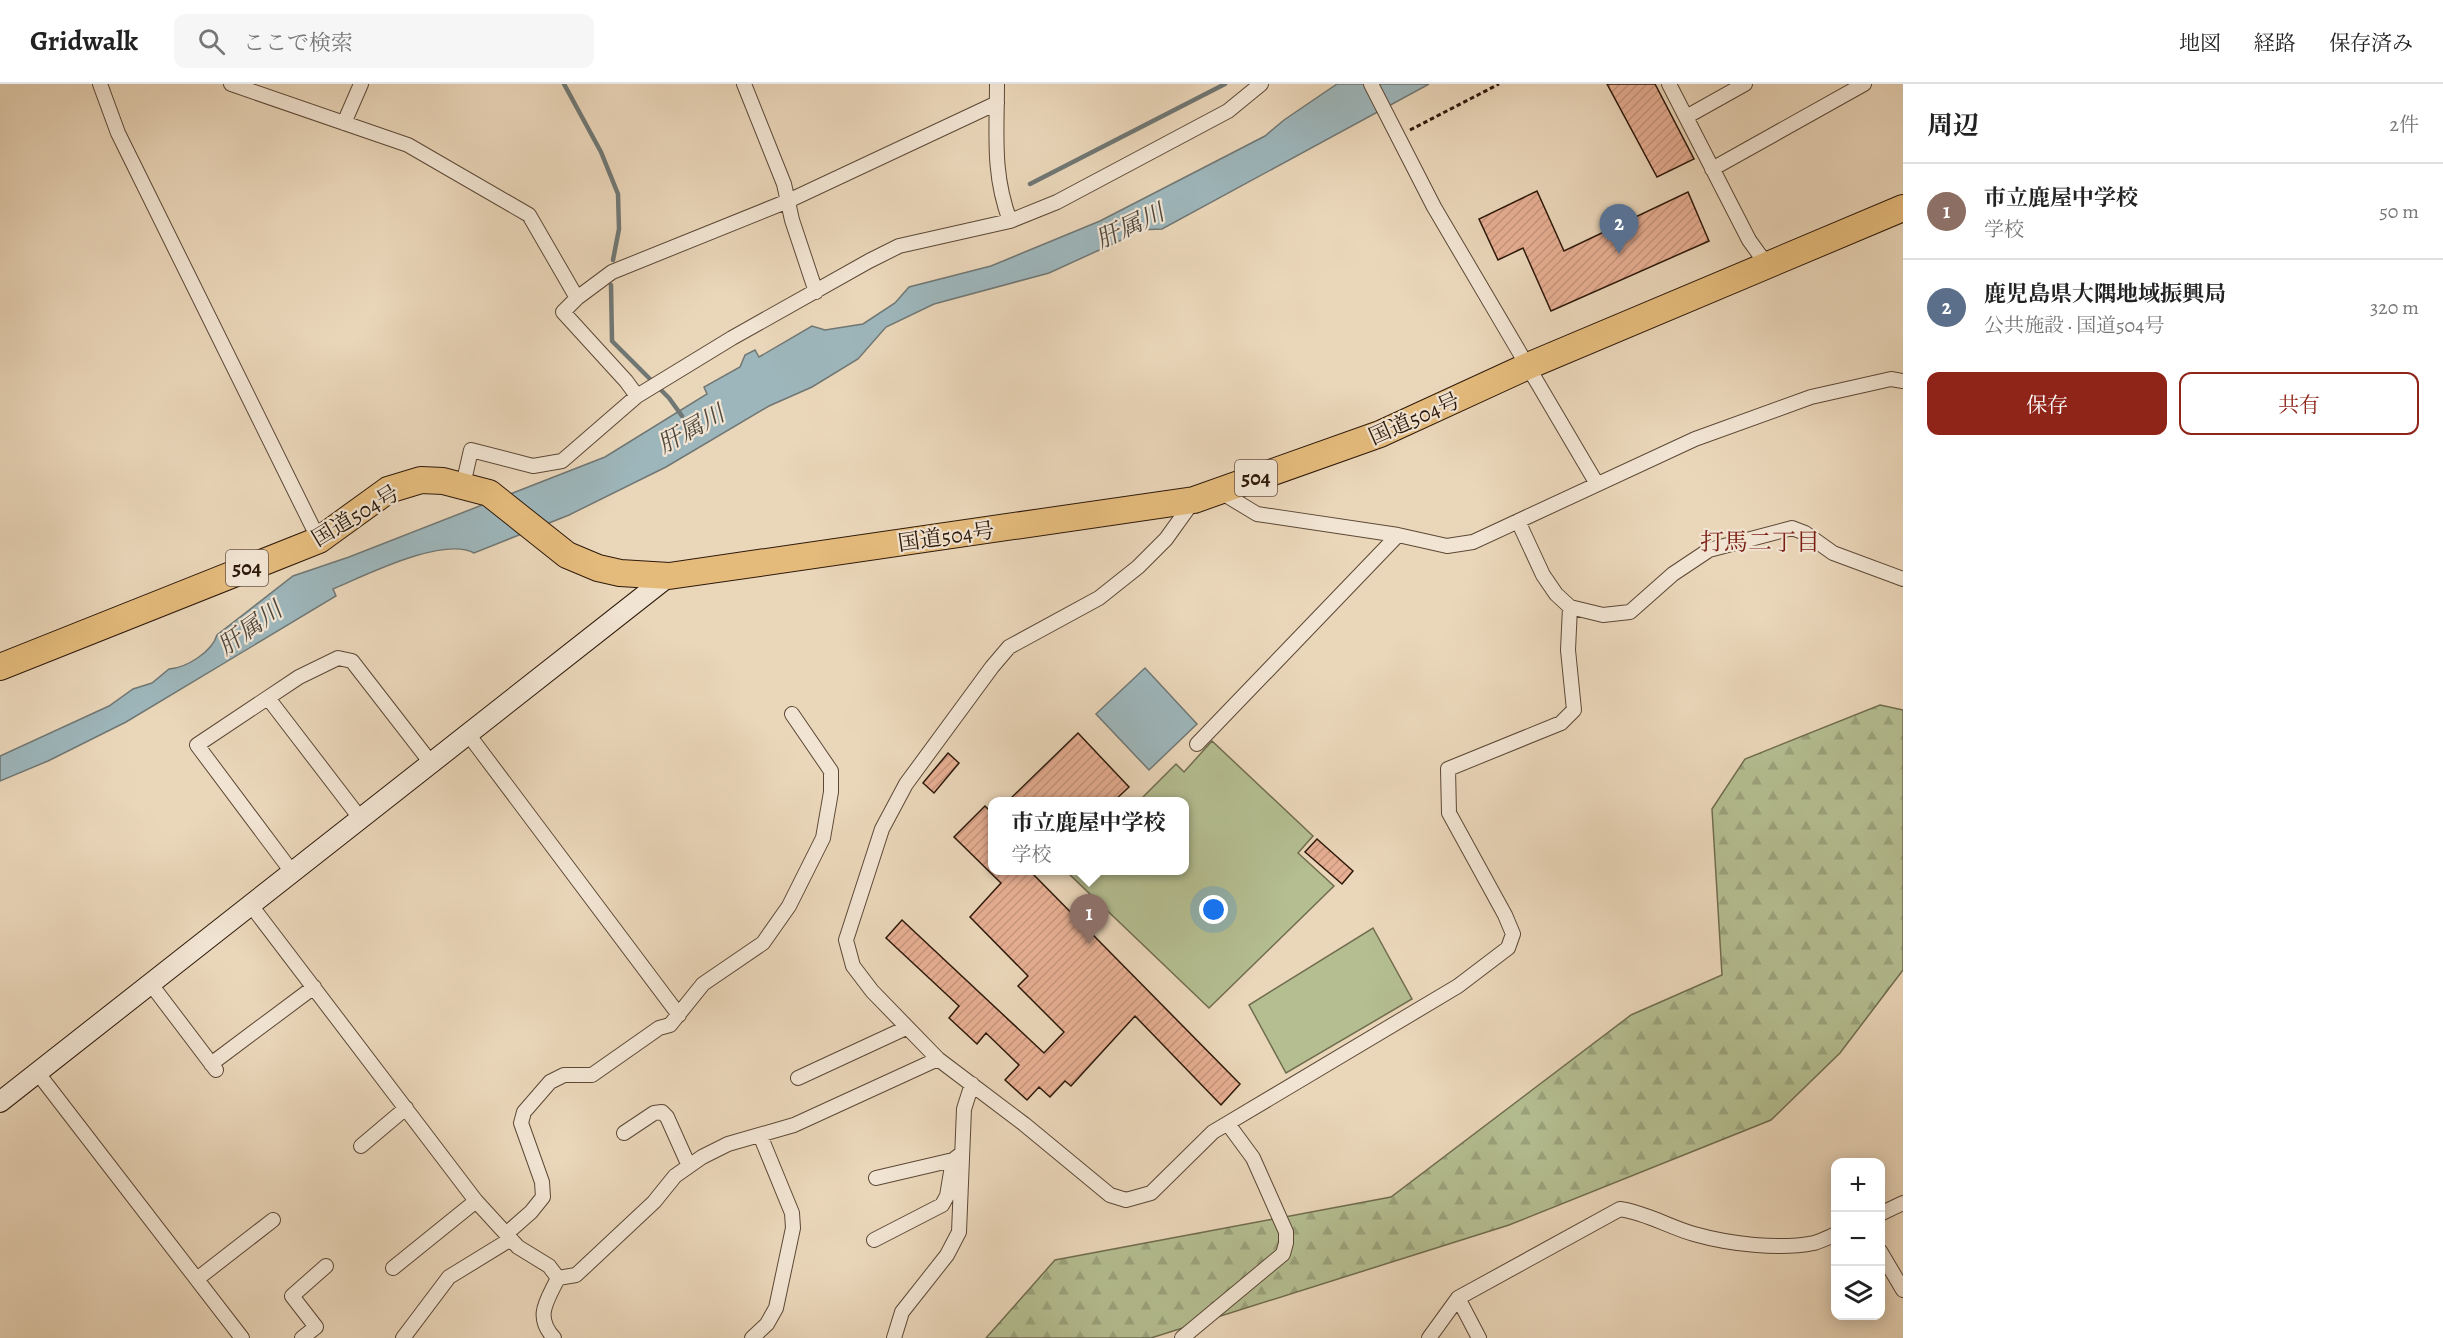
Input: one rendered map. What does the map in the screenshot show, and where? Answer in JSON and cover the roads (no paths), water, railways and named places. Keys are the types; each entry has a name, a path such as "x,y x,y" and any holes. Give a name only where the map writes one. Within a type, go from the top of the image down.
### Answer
{"highway":[{"name":"国道504号","path":"0,667 319,540 388,490 421,480 443,481 489,493 567,555 598,568 620,573 669,576 1194,500 1380,434 1527,366 1903,208"}],"street":[{"path":"100,84 118,133 319,540"},
{"path":"231,84 408,145 529,215 578,298"},
{"path":"344,123 361,84"},
{"path":"744,84 784,184 816,292"},
{"path":"997,84 997,175 1001,197 1010,220"},
{"path":"463,485 471,450 533,466 562,461 637,396 732,338 899,246 1010,220 1057,202 1228,111 1261,84"},
{"path":"1371,84 1434,207 1597,484"},
{"path":"1669,84 1749,240 1767,265"},
{"path":"1686,117 1745,84"},
{"path":"1712,169 1864,84"},
{"path":"637,396 563,312 578,298 612,272 788,201 997,103"},
{"path":"1219,491 1257,514 1398,535 1447,546 1473,542 1695,439 1811,397 1891,379 1903,381"},
{"path":"1194,500 1166,538 1138,567 1099,598 1010,647 992,667 906,784 882,829 846,940 853,966 872,991 938,1059 1024,1124 1110,1195 1126,1200 1151,1193 1213,1132 1458,986 1508,948 1513,934 1505,915 1449,813 1448,769 1560,723 1575,710 1568,650 1570,607"},
{"path":"1518,521 1543,575 1556,594 1570,607 1603,615 1630,612 1673,574 1709,550 1762,534 1792,528 1805,533 1833,553 1903,579"},
{"path":"1197,744 1398,535"},
{"path":"0,1102 669,576"},
{"path":"292,872 197,745 299,677 338,658 352,661 431,763"},
{"path":"268,698 360,818"},
{"path":"403,1338 449,1277 508,1237 543,1197 542,1182 521,1123 524,1112 550,1082 564,1075 592,1075 659,1028 670,1025 704,984 763,943 789,906 823,838 831,792 831,771 792,714"},
{"path":"468,734 679,1015"},
{"path":"250,904 476,1201 518,1247 549,1266 558,1278"},
{"path":"150,983 214,1067 314,987"},
{"path":"798,1078 906,1028"},
{"path":"558,1278 576,1275 640,1216 675,1176 702,1157 728,1144 794,1125 938,1059"},
{"path":"37,1072 242,1338"},
{"path":"894,1338 902,1312 947,1255 959,1232 958,1157 964,1109 972,1084"},
{"path":"361,1146 406,1108"},
{"path":"624,1133 654,1113 662,1112 667,1117 689,1166"},
{"path":"1182,1338 1283,1254 1286,1243 1286,1232 1253,1158 1228,1124"},
{"path":"752,1338 767,1324 776,1308 793,1227 792,1213 760,1135"},
{"path":"876,1178 958,1157"},
{"path":"874,1240 942,1204 947,1196 958,1157"},
{"path":"393,1269 476,1201"},
{"path":"1885,1212 1903,1203"},
{"path":"1429,1338 1458,1298 1620,1209 1636,1211 1694,1234 1755,1244 1775,1246 1815,1243 1831,1236"},
{"path":"197,1279 273,1220"},
{"path":"1885,1258 1903,1290"},
{"path":"302,1338 316,1327 292,1296 326,1266"},
{"path":"554,1338 543,1320 544,1307 558,1278"},
{"path":"1458,1298 1479,1338"}],"water":[{"name":"肝属川","path":"1337,84 1429,84 1162,229 1137,230 1130,236 1049,273 934,304 886,327 858,359 812,387 769,406 666,467 569,515 474,553 460,549 424,553 383,567 333,589 336,596 126,722 48,761 0,781 0,756 109,706 133,689 152,683 169,669 183,666 198,658 210,647 217,635 293,576 349,557 605,457 707,394 704,387 740,367 745,355 755,350 759,357 812,326 825,330 863,324 895,303 909,287 991,266 1100,221 1265,136 1284,120"},
{"path":"1145,668 1197,724 1149,770 1096,714"}],"waterway":[{"path":"564,84 601,152 618,194 619,229 613,260"},
{"path":"1030,184 1225,84"},
{"name":"肝属川","path":"611,285 612,341 669,398 682,416"}],"place":[{"name":"鹿児島県大隅地域振興局","path":"1619,254"},
{"name":"市立鹿屋中学校","path":"1089,944"}],"district":[{"name":"打馬二丁目","path":"1760,542"}]}
